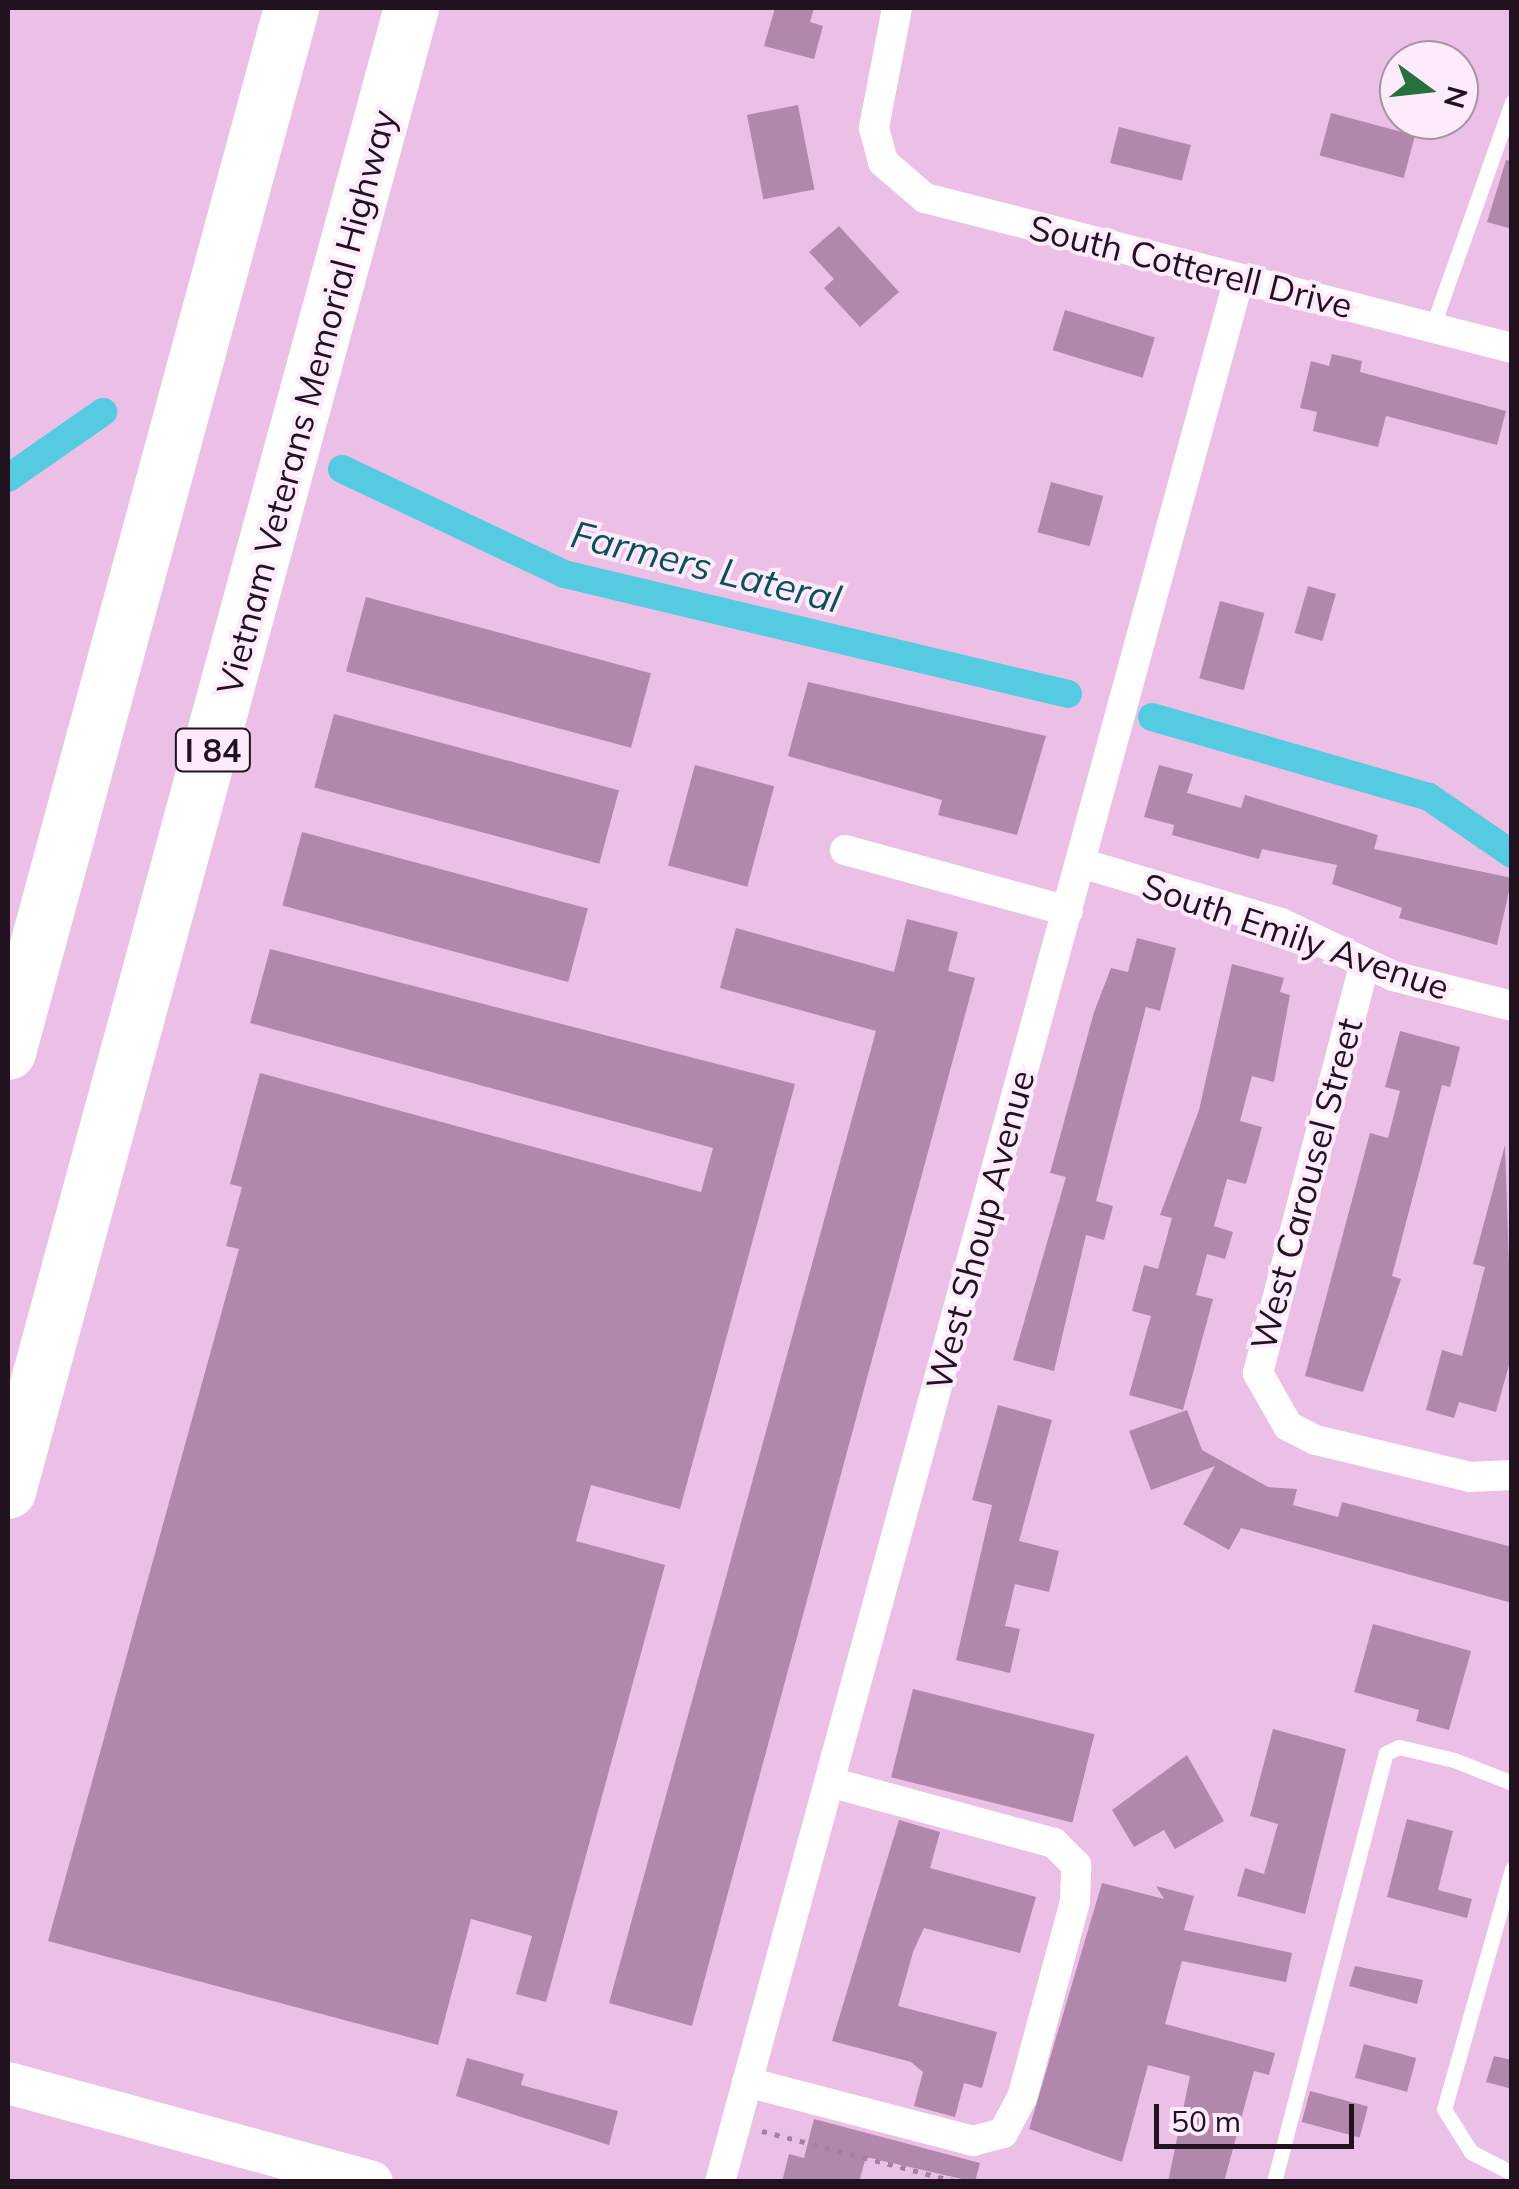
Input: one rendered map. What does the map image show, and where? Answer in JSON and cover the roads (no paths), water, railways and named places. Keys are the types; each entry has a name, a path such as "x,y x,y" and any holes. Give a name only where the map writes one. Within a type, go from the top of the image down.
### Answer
{"highway":[{"path":"8,1052 292,8"},
{"name":"Vietnam Veterans Memorial Highway","path":"8,1491 411,8"}],"main road":[{"path":"8,2083 372,2182"}],"street":[{"name":"South Cotterell Drive","path":"896,8 874,92 883,162 925,198 1512,348"},
{"name":"West Shoup Avenue","path":"720,2182 1239,278"},
{"path":"845,850 1068,911"},
{"name":"South Emily Avenue","path":"1081,863 1281,924 1364,966 1512,1006"},
{"name":"West Carousel Street","path":"1364,966 1260,1343 1268,1402 1316,1440 1470,1477 1512,1475"},
{"path":"747,2082 973,2141 1002,2133 1027,2080 1075,1902 1076,1864 1054,1843 829,1782"}],"lane":[{"path":"1432,328 1512,102"},
{"path":"1274,2182 1386,1753 1454,1760 1512,1783"},
{"path":"1512,1869 1444,2109 1471,2152 1512,2173"}],"waterway":[{"name":"Farmers Lateral","path":"8,478 103,412"},
{"name":"Farmers Lateral","path":"342,469 564,574 1068,694"},
{"name":"Farmers Lateral","path":"1152,717 1429,797 1512,854"}]}
